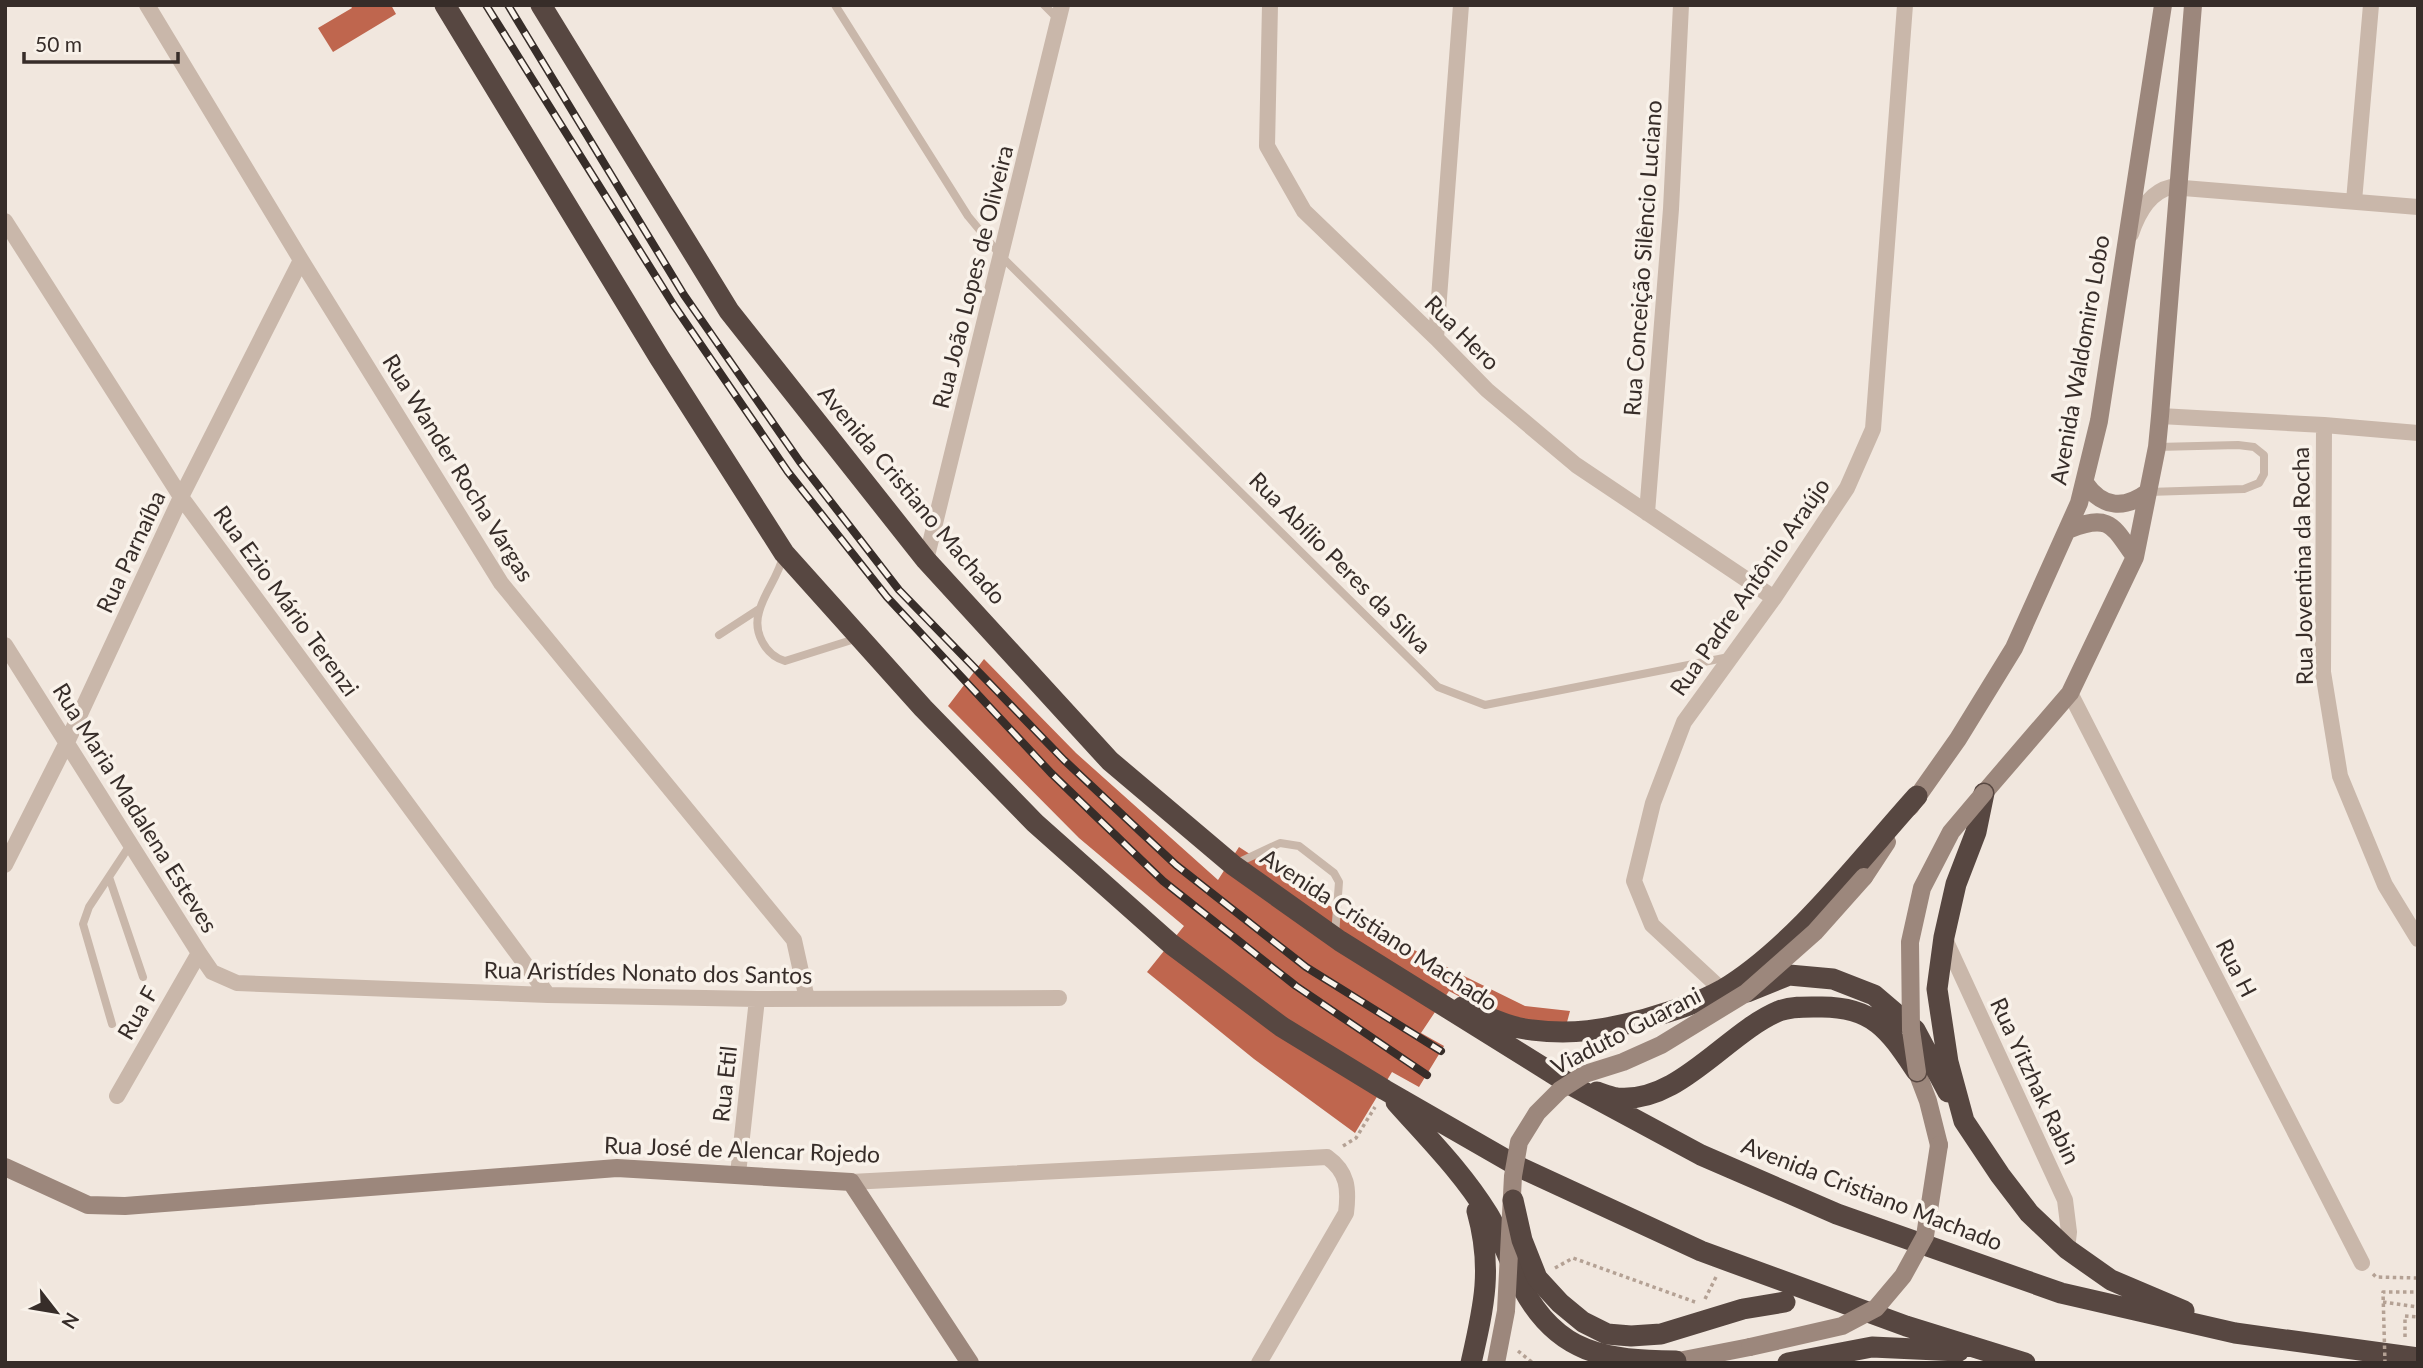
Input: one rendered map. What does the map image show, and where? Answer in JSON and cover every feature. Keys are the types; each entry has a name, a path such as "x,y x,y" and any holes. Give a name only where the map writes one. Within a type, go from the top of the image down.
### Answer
{"highway":[{"path":"444,5 659,357 784,553 923,708 1035,823 1171,944 1282,1027 1519,1167 1724,1259 1826,1298 2025,1363"},
{"name":"Avenida Cristiano Machado","path":"541,5 729,312 926,560 1110,761 1233,865 1335,937 1571,1085 1701,1155 1837,1214 2061,1293 2235,1333 2418,1358"},
{"path":"1964,1121 1948,1062 1937,989 1944,937 1956,884 1976,832 1984,793"},
{"path":"1430,997 1531,1030 1580,1032 1606,1030 1699,1001 1757,965 1787,937 1917,796"},
{"path":"1746,993 1788,975 1833,979 1874,995 1915,1030 1964,1121 2000,1175 2029,1213 2067,1249 2110,1280 2235,1333"},
{"path":"1571,1085 1617,1098 1644,1096 1672,1085 1749,1028 1781,1010 1809,1007 1838,1007 1861,1014 1885,1026 1917,1072"},
{"path":"1385,1090 1471,1189 1489,1216 1521,1286 1539,1317 1567,1341 1601,1354 1672,1362"},
{"path":"1471,1189 1484,1235 1487,1275 1471,1363"},
{"path":"1513,1200 1522,1240 1537,1278 1560,1303 1583,1322 1606,1334 1661,1334 1743,1310 1826,1298"},
{"path":"1788,1363 1872,1347 1990,1353"}],"main road":[{"name":"Avenida Waldomiro Lobo","path":"1864,877 1958,739 2014,648 2070,528 2085,483 2099,421 2163,5"},
{"path":"1672,1362 1842,1326 1876,1308 1903,1276 1926,1236 1939,1145 1928,1101 1917,1072 1911,1030 1910,942 1922,888 1951,832 2070,692 2135,557 2157,447 2193,5"},
{"path":"2085,483 2102,500 2114,503 2133,502 2148,492"},
{"path":"2070,528 2091,522 2108,524 2119,533 2135,557"},
{"name":"Viaduto Guarani","path":"1496,1363 1506,1311 1513,1175 1519,1142 1537,1113 1560,1090 1586,1074 1623,1062 1661,1045 1746,993 1815,932 1864,877"},
{"name":"Rua José de Alencar Rojedo","path":"5,1167 88,1205 125,1206 617,1168 851,1182"},
{"path":"851,1182 970,1363"}],"street":[{"name":"Rua Wander Rocha Vargas","path":"147,5 501,583 794,940 807,999"},
{"name":"Rua Hero","path":"1270,5 1266,146 1304,211 1487,390 1576,466 1774,598"},
{"path":"1436,338 1461,5"},
{"name":"Rua Conceição Silêncio Luciano","path":"1647,513 1671,209 1681,5"},
{"name":"Rua Padre Antônio Araújo","path":"1722,989 1652,925 1634,881 1653,803 1684,722 1774,598 1847,488 1873,429 1905,5"},
{"path":"2354,201 2371,5"},
{"name":"Rua João Lopes de Oliveira","path":"926,560 1061,13"},
{"path":"2124,257 2134,225 2147,202 2161,190 2177,186 2418,207"},
{"name":"Rua Ezio Mário Terenzi","path":"5,221 181,497 548,995"},
{"name":"Rua Parnaíba","path":"5,865 67,742 181,497 301,260"},
{"path":"2160,416 2418,433"},
{"name":"Rua Joventina da Rocha","path":"2324,425 2323,671 2340,776 2385,885 2418,939"},
{"name":"Rua Maria Madalena Esteves","path":"5,645 212,972 237,983"},
{"name":"Rua H","path":"2070,692 2362,1263"},
{"name":"Rua Yitzhak Rabin","path":"1944,937 2065,1200 2069,1232 2067,1249"},
{"name":"Rua F","path":"117,1096 199,953"},
{"name":"Rua Aristídes Nonato dos Santos","path":"237,983 548,995 757,999 1059,998"},
{"name":"Rua Etil","path":"738,1174 757,999"},
{"path":"1259,1363 1346,1213 1348,1193 1344,1176 1339,1166 1327,1157"},
{"name":"Rua José de Alencar Rojedo","path":"851,1182 1327,1157"}],"lane":[{"name":"Rua Abílio Peres da Silva","path":"835,5 968,216 1002,257 1438,687 1485,705 1729,657"},
{"path":"1044,5 1061,13"},
{"path":"2148,492 2244,489 2259,483 2264,474 2264,455 2254,447 2157,447"},
{"path":"784,553 780,568 757,616 760,638 767,651 785,661 859,637"},
{"path":"719,635 759,609"},
{"path":"1233,865 1280,843 1299,846 1334,873 1339,882 1335,937"},
{"path":"112,1024 83,924 89,907 131,844"},
{"path":"109,877 144,977"}],"path":[{"path":"1327,1157 1356,1138 1385,1090"},
{"path":"1552,1269 1573,1258 1703,1304 1724,1259"},
{"path":"2362,1263 2376,1277 2418,1278"},
{"path":"2385,1363 2383,1293 2418,1292"},
{"path":"2383,1302 2418,1307"},
{"path":"2405,1316 2418,1317"},
{"path":"1512,1347 1533,1363"}],"building":[{"path":"350,5 391,5 396,14 333,52 318,28 352,8"},
{"path":"984,659 1076,753 1218,880 1239,847 1328,905 1464,976 1525,1006 1570,1011 1566,1026 1492,1014 1449,991 1421,1033 1444,1046 1419,1087 1392,1072 1355,1133 1254,1059 1147,972 1184,926 1079,838 948,706"}],"railway":[{"path":"486,5 673,304 788,472 887,597 1051,773 1163,881 1296,986 1427,1075"},
{"path":"508,5 684,295 800,462 899,590 1064,760 1176,865 1306,967 1441,1051"}]}
